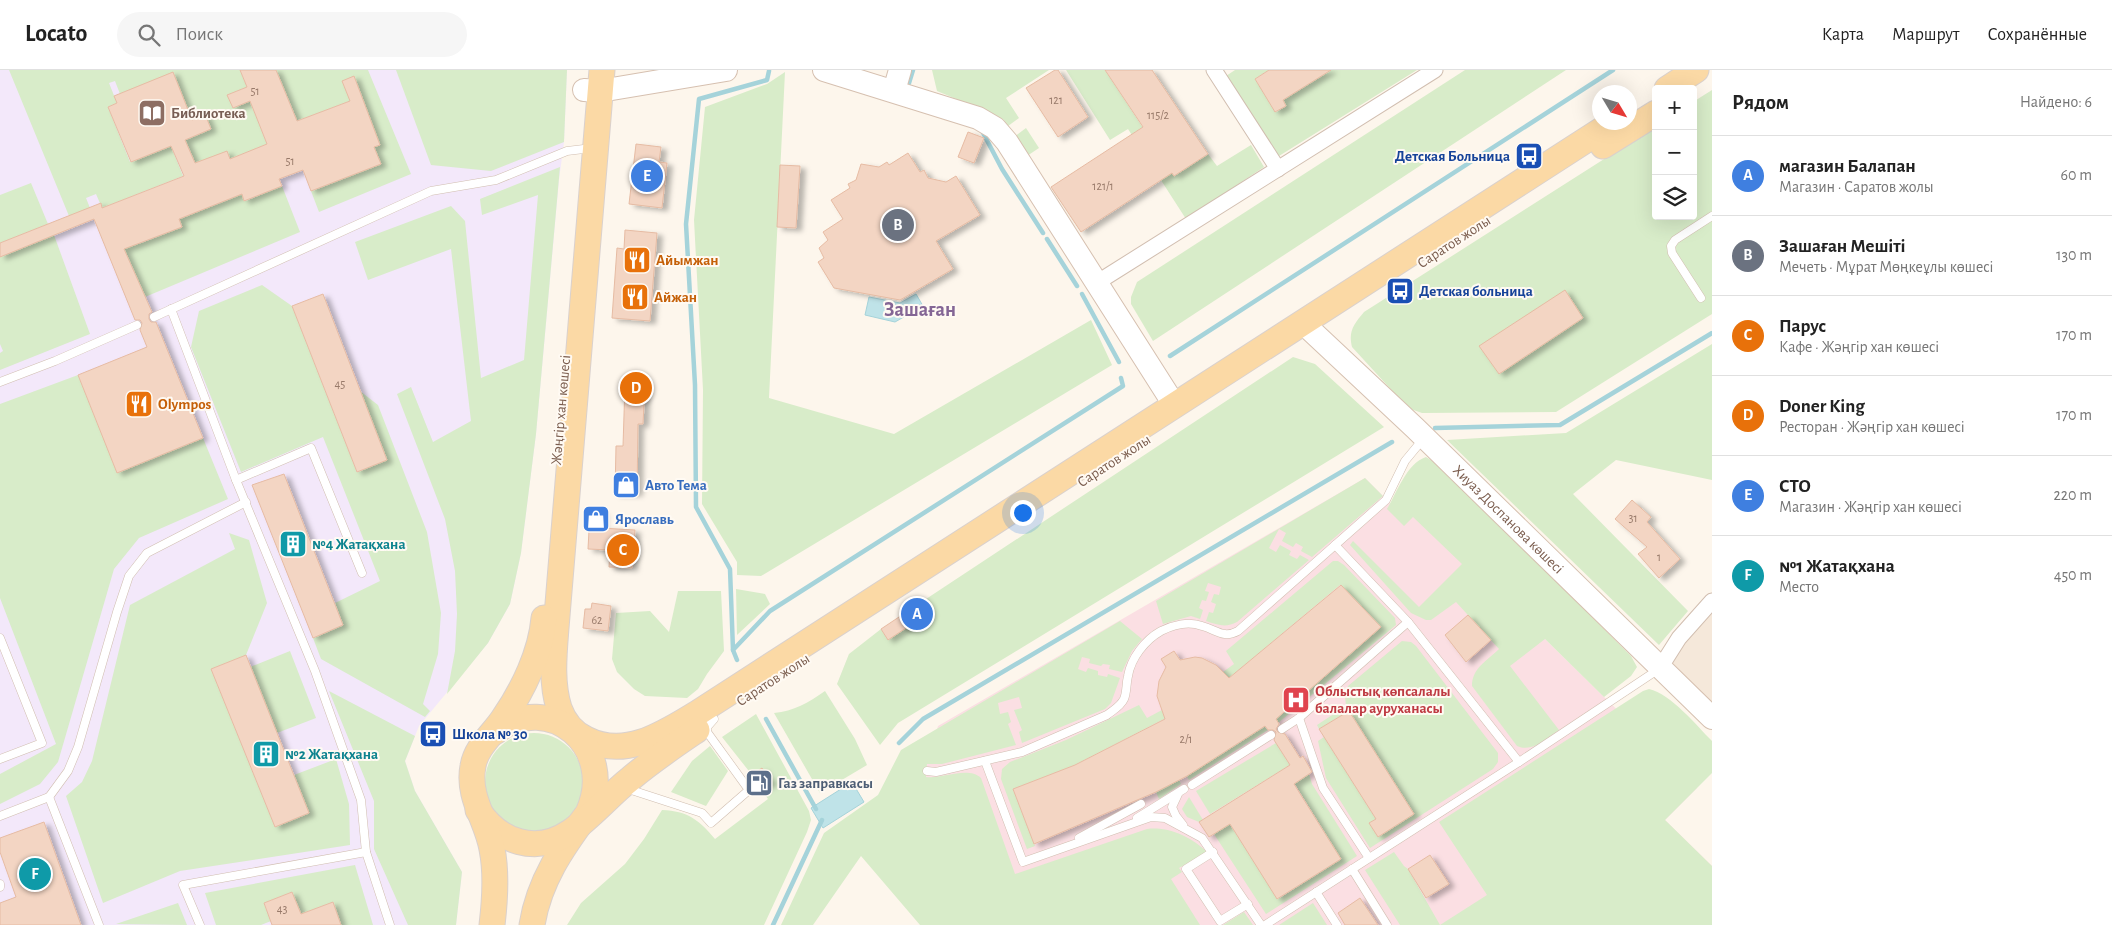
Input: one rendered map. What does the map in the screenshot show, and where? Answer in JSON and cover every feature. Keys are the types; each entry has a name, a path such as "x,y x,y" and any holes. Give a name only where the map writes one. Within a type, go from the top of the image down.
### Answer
{"main road":[{"path":"593,80 726,70"},
{"path":"824,70 897,80 978,118 995,128 1003,136 1036,185 1175,406"},
{"path":"1673,85 1696,70"},
{"path":"1697,86 1712,76"},
{"name":"Жәңгір хан көшесі","path":"532,925 536,905 547,873 593,802 596,780 596,769 587,747 572,731 564,718 556,693 555,644 593,80"},
{"path":"1637,108 1652,99"},
{"name":"Саратов жолы","path":"572,731 588,740 614,747 647,741 671,729 1175,406 1309,328 1652,115"},
{"name":"Саратов жолы","path":"581,822 621,786 714,719 1309,328 1602,130"},
{"name":"Жәңгір хан көшесі","path":"492,925 495,867 492,848 472,795 471,780 473,764 479,749 502,720 518,695 536,657 544,626 589,148"},
{"name":"Хиуаз Доспанова көшесі","path":"1309,328 1425,438 1712,718"},
{"name":"Жәңгір хан көшесі","path":"489,736 501,727 514,721 530,718 552,721 572,731"},
{"name":"Жәңгір хан көшесі","path":"478,810 496,830 520,842 533,843 559,838 581,822"}],"street":[{"path":"1214,70 1278,169"},
{"path":"1098,282 1435,70"},
{"path":"1660,668 1679,638 1712,601"}],"lane":[{"path":"154,317 431,191 496,180 567,151 589,148"},
{"path":"1701,298 1672,253 1671,246 1675,240 1712,216"},
{"path":"171,309 236,480 315,671 360,800 366,852 390,925"},
{"path":"0,382 55,361 137,325"},
{"path":"926,771 936,772 1022,752 1107,715 1118,707 1124,699 1128,674 1141,648 1155,635 1170,627 1192,623 1229,636 1238,631 1386,500 1405,461 1425,438"},
{"path":"236,480 311,448 362,573"},
{"path":"0,816 49,797 68,771 78,747 129,576 148,553 246,502"},
{"path":"1335,545 1408,622 1519,762"},
{"path":"1282,729 1299,718 1408,622"},
{"path":"0,638 42,743 0,759"},
{"path":"1186,788 1173,801 1173,812 1180,822 1202,838 1263,925 1519,762 1660,668"},
{"path":"1299,718 1323,788 1368,858"},
{"path":"621,786 702,812 711,823 750,790 707,732 707,726 714,719"},
{"path":"1125,826 1271,735"},
{"path":"985,761 1023,862 1159,816 1195,833"},
{"path":"49,797 99,925"},
{"path":"1058,849 1141,804"},
{"path":"200,925 183,885 366,852"},
{"path":"1213,852 1186,870 1220,922 1248,904"},
{"path":"1352,869 1387,925"},
{"path":"1316,892 1337,925"}],"shaded area":[{"path":"0,70 567,70 564,142 536,434 521,553 510,604 488,643 419,726 405,761 415,791 462,872 456,925 0,925"},
{"name":"Облыстық көпсалалы балалар ауруханасы","path":"1365,478 1405,518 1417,507 1545,639 1697,788 1665,820 1712,866 1712,925 1027,925 926,778 927,764 938,726"},
{"path":"1712,601 1712,718 1660,668"}],"green space":[{"path":"9,70 240,70 247,87 228,95 233,108 250,101 267,144 230,159 195,163 185,140 211,129 205,115 192,120 173,73 120,94 115,81 109,83 117,103 108,107 130,162 171,146 183,176 102,208 96,194 86,198 90,208 69,216"},
{"path":"276,70 368,70 411,174 319,212 311,191 381,164 374,147 380,145 354,77 350,101 297,121"},
{"path":"396,70 567,70 564,142 491,171 431,165"},
{"path":"932,70 1049,70 1006,98 1019,118 1008,126 1004,120 997,116 937,91"},
{"path":"1066,70 1105,70 1174,175 1208,154 1217,166 1251,145 1264,167 1186,219 1128,129 1110,140"},
{"path":"1235,70 1269,70 1255,79 1276,112 1286,106 1283,100 1331,70 1417,70 1279,156 1226,76"},
{"path":"1465,70 1566,70 1153,341 1131,304 1131,297 1137,282"},
{"path":"785,72 769,398 894,434 1091,320 1112,365 761,576 737,575 737,562 702,504 703,390 694,220 705,107 767,84"},
{"path":"1712,90 1712,314 1556,412 1422,413 1408,408 1352,347 1351,332 1357,320 1364,312 1652,129 1652,220 1697,220 1697,99"},
{"path":"1026,128 1039,148 1027,156 1014,137"},
{"path":"560,167 536,434 521,553 510,604 488,643 447,694 455,651 457,614 455,571 445,519 397,394 411,387 433,442 471,421 451,249 368,280 355,242 451,206 465,221 481,378 524,360 538,195 482,215 480,199"},
{"path":"31,183 48,224 0,243 0,195"},
{"path":"282,186 300,232 145,297 121,242 141,243 181,227 179,219 242,194 245,201"},
{"path":"54,235 90,334 0,370 0,353 3,351 0,344 0,257"},
{"path":"262,285 292,306 357,472 387,460 360,391 378,405 427,532 441,613 438,654 423,704 430,711 425,717 321,659 313,638 343,625 335,603 380,581 323,437 241,472 191,347 199,311"},
{"path":"1712,344 1712,480 1616,460 1573,494 1688,611 1659,645 1447,440 1566,433"},
{"path":"1293,357 1315,364 1384,427 898,723 880,745 837,684 849,654 881,629 888,639 927,614 920,603"},
{"path":"78,375 118,472 203,438 228,499 139,538 114,569 58,762 40,784 0,804 0,774 56,744 0,598 0,404"},
{"path":"1426,457 1442,467 1631,656 1637,667 1631,676 1604,697 1545,639 1510,666 1559,730 1534,746 1523,748 1517,746 1472,686 1477,670 1499,649 1456,602 1431,620 1426,620 1411,613 1350,545 1353,541 1419,607 1462,564 1413,517 1404,526 1387,509 1413,465"},
{"path":"1365,478 1383,496 1312,557 1301,551 1303,547 1296,543 1293,547 1282,541 1286,533 1279,529 1269,548 1276,552 1280,545 1291,551 1289,555 1297,559 1300,555 1309,560 1237,622 1218,625 1206,621 1209,612 1213,613 1216,604 1211,602 1214,594 1219,595 1221,587 1208,583 1205,591 1209,592 1206,601 1202,600 1199,608 1203,610 1200,619 1191,616 1163,624 1156,601"},
{"path":"229,533 249,540 267,603 246,655 211,669 275,827 309,813 294,775 336,759 349,804 350,845 180,871 103,903 66,796 82,782 92,761 130,605 235,549"},
{"path":"1333,561 1338,561 1344,565 1395,618 1396,625 1278,723 1276,719 1381,627 1340,585 1228,679 1223,672 1234,664 1226,651"},
{"path":"736,589 765,594 770,604 737,635"},
{"path":"678,591 721,591 724,651 698,689 687,698 645,696 634,689 617,672 612,659 616,613 650,611 669,632"},
{"path":"1120,621 1142,639 1132,651 1122,672 1109,669 1110,665 1103,664 1101,666 1089,663 1090,659 1082,657 1078,669 1086,672 1088,668 1098,671 1098,675 1107,677 1108,674 1120,678 1111,703 1105,709 1022,743 1019,732 1022,730 1014,710 1022,708 1019,697 998,703 1000,714 1008,712 1011,722 1008,724 1016,745 942,764 927,764 926,777 969,773 981,778 1015,874 1147,829 1163,829 1187,837 1207,852 1179,868 1182,872 1171,879 1200,925 920,925 861,856 813,925 781,925 824,833 878,795 901,750"},
{"path":"1402,641 1411,642 1416,646 1498,753 1498,762 1493,769 1370,848 1326,778 1318,741 1324,737 1376,819 1369,823 1414,814 1349,711 1319,729 1317,725 1346,706 1345,696 1348,686"},
{"path":"290,651 316,718 277,733 250,667"},
{"path":"1649,689 1674,703 1712,741 1712,773 1665,820 1712,866 1712,925 1440,925 1487,895 1439,822 1643,691"},
{"path":"329,691 415,736 405,761 415,791 462,872 456,925 408,925 374,849 374,801"},
{"path":"825,691 855,739 867,765 820,793 774,713 801,706"},
{"path":"1139,705 1147,718 1162,710 1166,718 1075,765 1013,789 1035,846 1027,849 1001,779 1002,769 1010,762 1066,740"},
{"path":"756,714 809,811 811,820 764,925 567,925 581,903 625,864 644,839 662,810 679,812 692,818 715,839 768,799 761,789 771,782 762,769 752,775 722,737"},
{"path":"1265,726 1268,730 1189,780 1186,775"},
{"path":"534,733 553,737 569,747 579,763 583,782 579,801 569,817 553,827 534,831 515,827 499,817 489,801 485,782 489,763 499,747 515,737"},
{"path":"1276,743 1290,765 1210,814 1196,791"},
{"path":"710,746 728,771 706,806 671,792 692,761"},
{"path":"1309,774 1312,784 1357,856 1266,914 1214,834 1228,821 1278,899 1341,859 1293,781"},
{"path":"1179,780 1181,784 1159,799 1156,792"},
{"path":"1189,797 1203,820 1199,822 1187,817 1182,809"},
{"path":"1394,852 1408,869 1440,925 1400,925 1365,870"},
{"path":"355,865 373,925 341,925 333,902 301,914 292,892 264,903 271,921 261,925 216,925 205,893"},
{"path":"178,903 187,925 116,924"},
{"path":"1313,903 1327,925 1279,925"},
{"path":"1244,912 1253,925 1223,925"}],"water":[{"path":"916,294 923,306 895,322 865,315 869,297 900,303"},
{"path":"852,782 864,802 823,828 811,808"}],"building":[{"path":"240,70 276,70 297,121 350,101 342,81 354,76 380,145 374,147 381,164 311,191 303,170 279,179 282,186 244,201 242,194 179,219 182,227 124,249 152,312 149,314 149,319 151,322 156,322 203,438 117,473 78,375 147,347 140,330 142,323 140,320 135,320 94,219 0,257 0,243 101,203 102,208 184,176 171,146 131,162 108,107 117,103 114,96 173,72 192,120 205,114 211,129 185,140 195,163 227,151 230,159 267,144 250,101 233,108 227,95 247,87"},
{"path":"1058,70 1088,117 1058,137 1026,88"},
{"path":"1105,70 1152,70 1208,154 1174,176 1172,173 1081,232 1051,187 1143,127"},
{"path":"1269,70 1331,70 1283,100 1286,106 1275,112 1255,79"},
{"path":"968,132 984,138 974,163 958,157"},
{"path":"636,144 661,147 659,162 667,163 662,208 629,204"},
{"path":"908,153 920,172 924,170 928,178 946,182 956,176 980,215 936,241 953,269 900,300 834,288 818,262 824,258 819,248 828,240 823,232 843,219 831,200 850,188 848,184 856,180 861,164 879,167 887,162 889,165"},
{"path":"780,165 800,166 796,228 777,227"},
{"path":"625,230 657,233 650,321 612,318 617,248 624,249"},
{"path":"1565,290 1583,318 1499,374 1479,346"},
{"path":"323,294 387,460 357,472 292,306"},
{"path":"625,384 645,384 643,424 638,424 637,493 615,493 616,446 623,446"},
{"name":"№4 Жатақхана","path":"284,474 343,625 313,638 252,485"},
{"path":"1632,500 1651,517 1647,522 1680,559 1659,578 1638,554 1647,547 1615,519"},
{"path":"590,511 602,512 601,528 635,530 632,568 609,567 610,550 588,549"},
{"path":"1341,585 1381,627 1276,719 1279,724 1276,729 1278,732 1285,734 1300,758 1303,756 1312,772 1294,784 1341,859 1277,899 1230,824 1209,837 1199,822 1290,765 1274,740 1276,732 1268,730 1265,726 1187,776 1156,792 1034,844 1013,789 1075,765 1165,719 1157,696 1159,681 1166,667 1161,659 1174,651 1180,660 1195,657 1202,658 1216,665 1229,678"},
{"path":"592,603 611,606 608,631 583,628 585,609 591,609"},
{"path":"920,603 927,614 888,640 881,629"},
{"path":"1468,615 1491,640 1466,662 1445,635"},
{"name":"№2 Жатақхана","path":"246,655 309,813 275,827 211,669"},
{"path":"1349,711 1414,814 1378,837 1369,823 1376,819 1319,729"},
{"path":"762,768 771,782 761,789 752,775"},
{"path":"44,822 81,925 0,925 0,903 16,897 0,852 0,838"},
{"path":"1430,855 1449,884 1426,898 1408,869"},
{"path":"292,892 301,914 333,902 341,925 272,925 264,903"},
{"path":"1360,898 1378,925 1345,925 1338,913"}],"waterway":[{"path":"909,83 913,70"},
{"path":"1170,356 1613,70"},
{"path":"733,650 730,569 696,507 695,385 686,224 699,99 767,80 769,71"},
{"path":"981,129 1002,169 1043,233"},
{"path":"1047,239 1077,286"},
{"path":"1082,294 1119,362"},
{"path":"1435,428 1560,425 1712,333"},
{"path":"737,660 733,650 770,611 1123,386 1121,378"},
{"path":"899,743 923,719 1392,442"},
{"path":"766,719 816,809"},
{"path":"773,925 822,820"}],"place":[{"name":"Библиотека","path":"152,113"},
{"name":"Детская Больница","path":"1529,156"},
{"name":"СТО","path":"647,176"},
{"name":"Зашаған Мешіті","path":"898,225"},
{"name":"Айымжан","path":"637,260"},
{"name":"Детская больница","path":"1400,291"},
{"name":"Айжан","path":"635,297"},
{"name":"Doner King","path":"636,388"},
{"name":"Olympos","path":"139,404"},
{"name":"Авто Тема","path":"626,485"},
{"name":"Ярославь","path":"596,519"},
{"name":"№4 Жатақхана","path":"293,544"},
{"name":"Парус","path":"623,550"},
{"name":"магазин Балапан","path":"917,614"},
{"name":"Облыстық көпсалалы балалар ауруханасы","path":"1296,700"},
{"name":"Школа № 30","path":"433,734"},
{"name":"№2 Жатақхана","path":"266,754"},
{"name":"Газ заправкасы","path":"759,783"},
{"name":"№1 Жатақхана","path":"35,874"}],"district":[{"name":"Зашаған","path":"920,310"}]}
